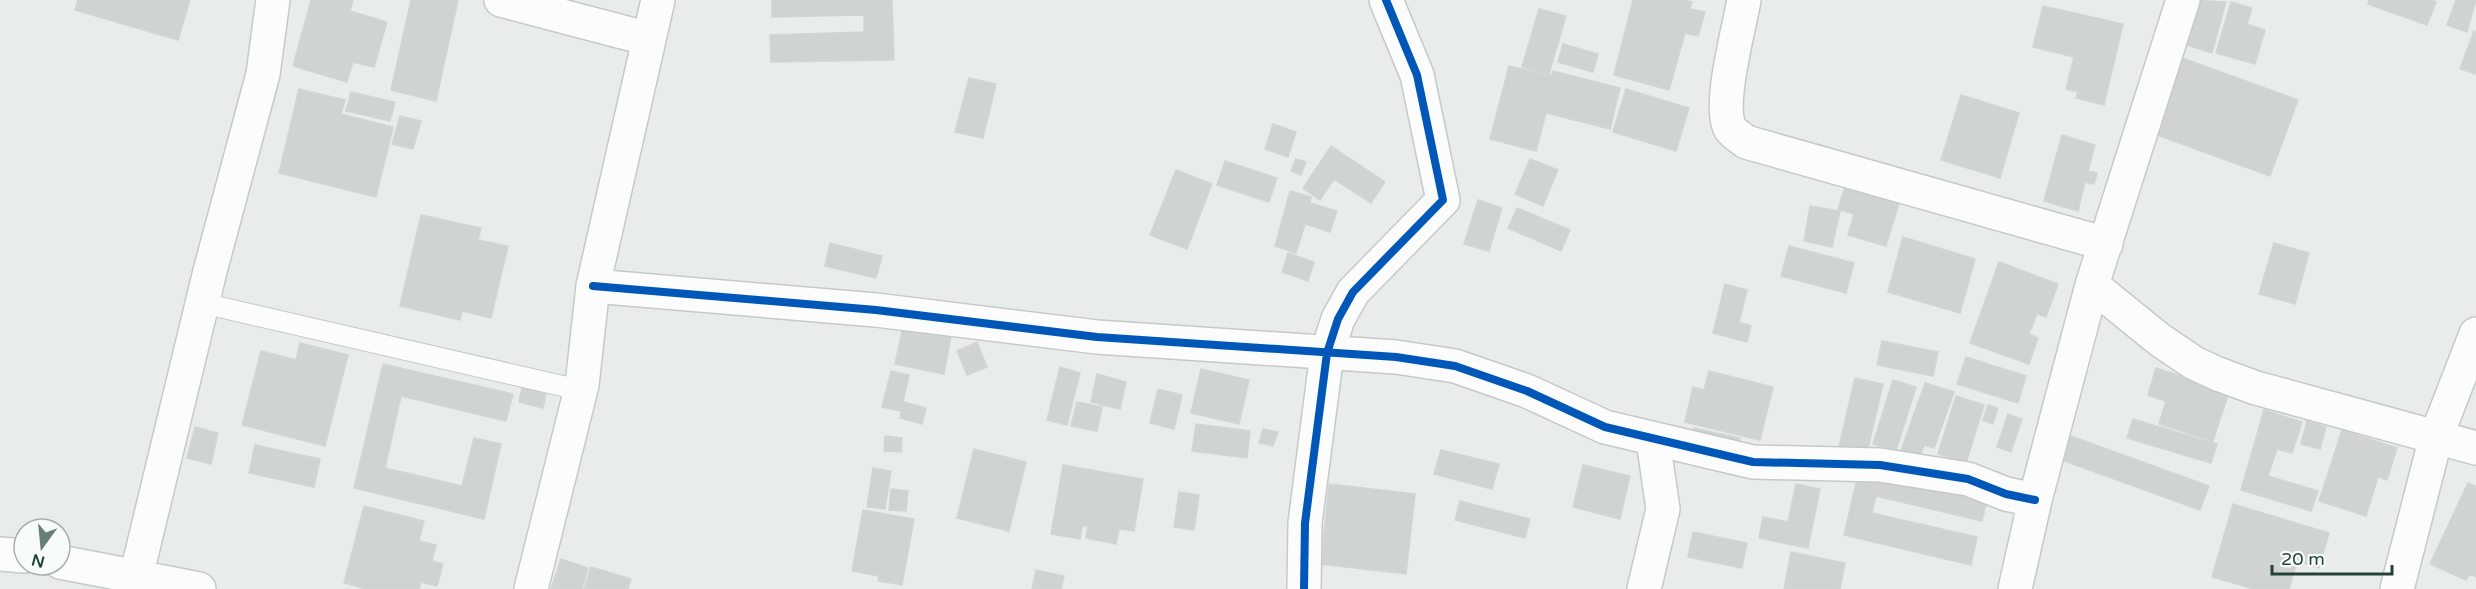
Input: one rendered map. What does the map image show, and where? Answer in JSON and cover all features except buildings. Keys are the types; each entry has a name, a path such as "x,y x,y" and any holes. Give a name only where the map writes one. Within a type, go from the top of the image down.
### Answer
{"street":[{"path":"136,577 202,303 263,74 273,0"},
{"path":"501,0 649,39"},
{"path":"531,589 580,390 593,286 658,0"},
{"path":"1304,589 1305,523 1327,353 1338,319 1353,292 1443,200 1417,75 1386,0"},
{"path":"1744,0 1729,84 1726,116 1730,129 1746,142 2106,244"},
{"path":"2015,589 2035,500 2092,285 2183,0"},
{"path":"2092,285 2160,340 2194,363 2256,388 2476,447"},
{"path":"593,286 876,310 1097,337 1396,357 1455,366 1527,391 1605,427 1653,440 1753,462 1880,465 1968,479 2006,494 2035,500"},
{"path":"2397,589 2436,437 2476,334"},
{"path":"1644,589 1663,509 1653,440"},
{"path":"72,564 199,589"}],"lane":[{"path":"202,303 580,390"}],"cycle path":[{"path":"1304,589 1305,523 1327,353 1338,319 1353,292 1443,200 1417,75 1386,0"},
{"path":"593,286 876,310 1097,337 1396,357 1455,366 1527,391 1605,427 1753,462 1880,465 1968,479 2006,494 2035,500"}]}
